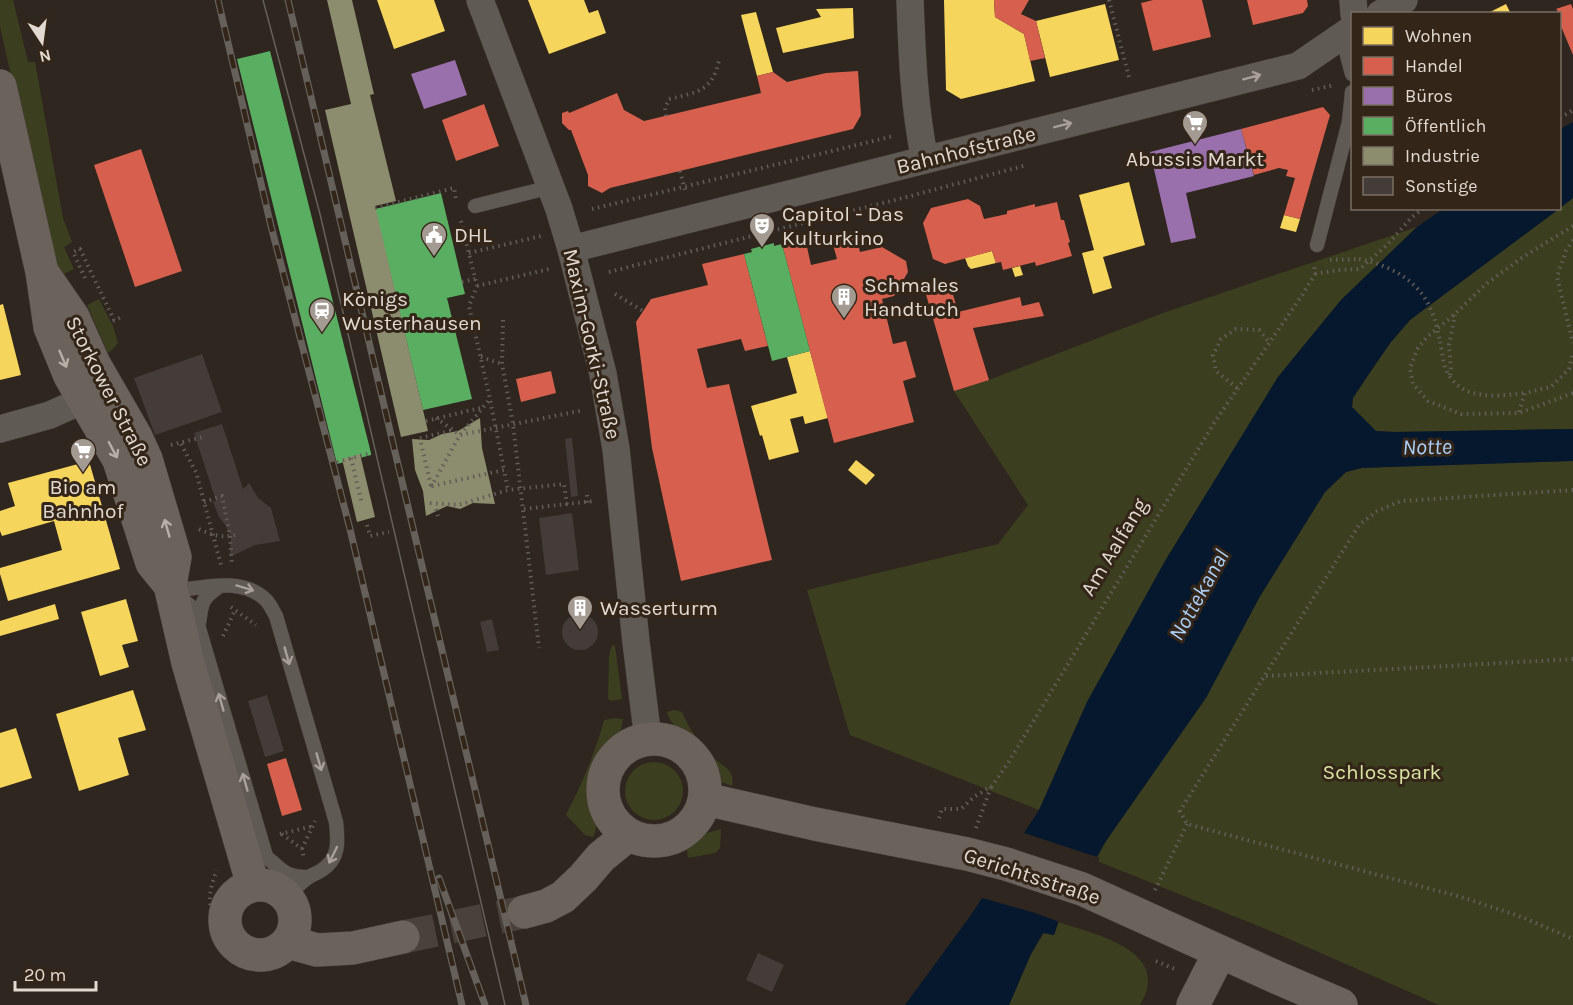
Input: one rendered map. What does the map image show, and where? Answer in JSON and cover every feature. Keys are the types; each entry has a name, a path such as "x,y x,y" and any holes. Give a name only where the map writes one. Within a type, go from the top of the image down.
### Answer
{"main road":[{"name":"Storkower Straße","path":"0,86 42,272 50,327 70,376 94,392 110,442 119,460 152,563 171,588 188,663 255,853"},
{"path":"648,739 662,739 687,750 697,760 706,786 705,799 701,813 693,825 682,834 669,840 655,842 641,840 628,835 610,817 603,793 604,780 608,767 624,748 648,739"},
{"name":"Gerichtsstraße","path":"705,799 815,824 932,833 967,854 1082,889 1341,1005"},
{"path":"524,912 546,906 563,897 602,857 628,835"},
{"path":"255,853 266,885 278,889 298,887 293,907 296,919 294,931 280,950 270,954 248,953 230,939 226,928 225,917 228,906 234,896 243,889 255,853"},
{"path":"288,942 317,950 353,948 403,937"},
{"path":"1193,1005 1220,952"}],"street":[{"name":"Maxim-Gorki-Straße","path":"480,0 551,187 563,258 603,374 616,448 634,630 648,739"},
{"path":"910,0 912,56 919,130 925,160"},
{"path":"1383,12 1404,0"},
{"name":"Bahnhofstraße","path":"563,258 616,237 1298,66 1350,26"},
{"path":"0,429 50,415 94,392"}],"lane":[{"path":"1350,26 1351,42"},
{"path":"1317,245 1351,107"},
{"path":"475,206 551,187"},
{"path":"171,588 233,585 253,590 267,601 276,616 336,822 338,848 334,858 322,870 298,887"},
{"path":"199,626 201,606 207,595 220,586"},
{"path":"171,588 193,608 199,626 255,853"}],"path":[{"path":"1109,0 1125,58"},
{"path":"666,116 665,108 669,99 697,93 704,89 714,78 718,60"},
{"path":"1306,92 1341,83"},
{"path":"609,272 1029,164"},
{"path":"375,207 454,188"},
{"name":"Am Aalfang","path":"932,833 942,809 961,809 974,797 992,786 1214,423 1315,274 1360,269 1421,210"},
{"path":"1573,226 1523,257 1486,284 1427,337 1418,348 1410,368 1413,384 1428,401 1461,414 1519,413 1573,393"},
{"path":"508,490 469,306 477,286 469,253 547,234"},
{"path":"1573,240 1566,251 1557,277 1573,344"},
{"path":"477,286 563,258"},
{"path":"1323,260 1359,259 1376,262 1406,278 1427,300 1433,312 1446,369 1457,384 1472,394 1508,395 1551,387 1569,369 1573,353"},
{"path":"462,282 475,279"},
{"path":"615,294 643,311"},
{"path":"1450,376 1449,345 1455,314"},
{"path":"114,320 124,316"},
{"path":"503,320 502,364 513,424 539,648"},
{"path":"1237,388 1216,371 1213,355 1221,339 1236,329 1258,330 1269,342"},
{"path":"480,357 502,364"},
{"path":"1519,413 1525,393"},
{"path":"431,487 460,435 490,399"},
{"path":"426,421 482,407"},
{"path":"460,435 573,412"},
{"path":"436,418 460,435"},
{"path":"431,487 421,440 454,430"},
{"path":"203,436 181,444 196,471 222,568"},
{"path":"337,462 371,453"},
{"path":"351,458 362,504"},
{"path":"431,487 504,470"},
{"path":"430,503 458,505 508,490 564,484 567,504"},
{"path":"1573,490 1401,501 1377,511 1359,525 1180,811 1187,824 1461,897 1522,917 1573,939"},
{"path":"587,495 588,504"},
{"path":"204,502 222,496 230,536 232,567"},
{"path":"524,509 588,504 595,501"},
{"path":"436,509 438,516"},
{"path":"367,525 370,536 389,532"},
{"path":"196,528 214,536 235,535"},
{"path":"1265,676 1573,659"},
{"path":"976,828 992,786"},
{"path":"1155,890 1187,824"},
{"path":"313,826 302,849 281,834 302,828 313,826"},
{"path":"212,882 209,900 213,923"}],"green space":[{"path":"0,0 13,0 28,62 35,62 63,218 72,242 64,247 74,269 62,275 53,258 0,27"},
{"path":"1573,198 1573,429 1375,431 1352,408 1353,398 1391,342 1410,320 1557,210 1561,210 1561,207"},
{"path":"1417,227 1341,300 1278,377 1165,561 1087,702 1039,810 850,735 807,590 998,544 1028,505 954,391 989,380 1163,313"},
{"path":"99,299 113,326 118,343 108,353 87,305"},
{"name":"Schlosspark","path":"1573,461 1573,1005 1439,1005 1273,932 1097,861 1106,841 1207,695 1259,598 1325,492 1346,472 1362,468"},
{"path":"612,645 615,646 622,699 611,701 608,699 609,656"},
{"path":"674,710 682,712 699,741 730,772 732,786 717,780 700,752 672,723 667,712"},
{"path":"623,719 621,731 601,760 593,778 592,794 597,823 593,837 585,835 566,815 588,768 604,720"},
{"path":"648,762 660,762 675,770 683,785 683,797 675,812 660,820 648,820 633,812 625,797 625,785 633,770"},
{"path":"721,829 720,848 715,853 688,858 687,849 693,841 701,835"},
{"path":"1059,922 1104,937 1133,953 1143,964 1148,977 1146,992 1140,1005 1009,1005 1031,954 1044,933 1054,935"}],"water":[{"path":"1573,122 1573,198 1561,207 1561,128"},
{"path":"1442,210 1558,210 1410,320 1372,369 1353,398 1352,407 1376,431 1573,429 1573,461 1362,468 1346,472 1325,492 1259,598 1206,698 1106,841 1058,922 1054,935 1043,933 1031,954 1009,1005 905,1005 971,915 1039,810 1087,702 1165,561 1278,377 1341,300 1417,227"}],"pier":[{"path":"1021,832 1100,858 1062,923 979,897"}],"building: Wohnen":[{"path":"377,0 434,0 445,31 394,49"},
{"path":"528,0 584,0 589,13 598,10 606,33 549,54"},
{"path":"944,0 994,0 995,17 1024,34 1035,81 961,99 946,90"},
{"path":"1105,4 1119,60 1050,77 1036,21"},
{"path":"1506,4 1510,12 1490,12"},
{"path":"853,8 854,38 783,53 776,28 821,17 816,9"},
{"path":"756,12 773,72 757,76 741,15"},
{"path":"1129,182 1145,245 1103,257 1112,288 1093,294 1082,253 1094,250 1079,195"},
{"path":"1284,215 1300,219 1296,232 1280,228"},
{"path":"992,251 996,263 971,269 968,266 965,258"},
{"path":"1020,266 1023,275 1015,277 1012,268"},
{"path":"3,304 21,375 0,380 0,305"},
{"path":"810,351 828,418 805,424 803,416 790,419 799,452 769,460 751,406 797,393 787,357"},
{"path":"856,460 875,475 866,485 848,470"},
{"path":"89,461 120,569 8,601 0,568 62,550 54,521 2,536 0,511 15,506 8,483"},
{"path":"126,599 138,641 122,645 129,667 100,676 81,612"},
{"path":"55,604 59,619 0,636 0,621"},
{"path":"133,690 146,730 118,738 129,775 79,791 56,714"},
{"path":"16,728 32,778 0,788 0,733"}],"building: Handel":[{"path":"994,0 1029,0 1021,14 1036,21 1045,58 1030,61 1024,34 995,17"},
{"path":"1153,0 1202,0 1211,37 1153,51 1141,3"},
{"path":"1247,0 1307,0 1308,6 1303,13 1253,25"},
{"path":"1571,4 1573,9 1573,55 1561,26 1561,12 1556,9"},
{"path":"858,71 861,115 853,129 610,188 602,193 588,186 588,175 571,130 562,123 562,113 568,111 569,113 617,93 624,110 644,121 761,93 757,76 773,72 787,82 826,73"},
{"path":"484,104 499,146 456,161 442,120"},
{"path":"1323,107 1330,115 1300,219 1284,215 1295,178 1286,176 1288,170 1279,168 1254,175 1241,129"},
{"path":"141,149 182,271 135,287 94,165"},
{"path":"968,199 980,206 984,219 1035,204 1035,207 1057,202 1061,220 1064,220 1072,256 1036,266 1035,262 1003,270 1001,262 996,263 992,251 945,264 933,259 923,223 931,208"},
{"name":"Schmales Handtuch","path":"856,235 860,252 882,247 906,261 908,272 894,296 882,299 893,344 906,341 916,377 903,381 914,422 834,443 782,244 797,241 807,247 811,265 837,259 832,241"},
{"path":"744,254 768,346 745,351 741,339 697,349 707,388 729,384 772,560 681,581 652,448 636,322 651,299 708,285 702,264"},
{"path":"950,284 958,312 1020,297 1022,306 1039,302 1044,316 973,328 989,380 954,391 925,291"},
{"path":"551,371 556,393 521,402 516,379"},
{"path":"286,758 302,810 282,816 267,764"}],"building: Büros":[{"path":"455,60 467,95 424,109 411,74"},
{"path":"1241,129 1254,176 1186,193 1196,238 1171,243 1150,152"}],"building: Öffentlich":[{"path":"270,51 371,453 371,455 337,464 237,59"},
{"path":"441,193 465,294 447,298 472,399 423,410 375,209"},
{"path":"774,243 774,246 782,244 810,351 772,361 744,254 752,252 751,249"}],"building: Industrie":[{"path":"327,0 352,0 374,94 370,95 396,201 375,206 428,431 401,437 325,110 351,104"},
{"path":"480,418 482,448 495,504 473,503 460,509 447,506 426,516 423,491 415,470 412,439 429,440 442,434 458,431"},
{"path":"360,454 375,517 357,522 342,459"}],"building: Sonstige":[{"path":"202,354 222,412 155,435 134,378"},
{"path":"222,424 243,489 249,483 258,498 271,508 280,541 255,545 230,557 231,537 213,502 216,501 194,433"},
{"path":"572,438 578,496 571,497 565,439"},
{"path":"572,513 579,570 546,575 539,518"},
{"name":"Wasserturm","path":"580,614 593,619 598,632 593,645 580,650 567,645 562,632 567,619"},
{"path":"492,619 499,650 487,652 480,622"},
{"path":"267,695 284,751 265,757 248,701"},
{"path":"758,953 784,965 772,992 746,980"}],"tunnel":[{"path":"403,937 524,912"}],"tram line":[{"path":"263,0 320,214 505,1005"}],"railway":[{"path":"218,0 271,226 350,529 462,1005"},
{"path":"288,0 526,1005"},
{"path":"439,878 485,1005"}],"place":[{"name":"Abussis Markt","path":"1195,146"},
{"name":"Capitol - Das Kulturkino","path":"762,249"},
{"name":"DHL","path":"434,258"},
{"name":"Schmales Handtuch","path":"844,320"},
{"name":"Königs Wusterhausen","path":"322,334"},
{"name":"Bio am Bahnhof","path":"83,474"},
{"name":"Wasserturm","path":"580,631"}],"water label":[{"name":"Notte","path":"1427,447"},
{"name":"Nottekanal","path":"1199,595"}]}
